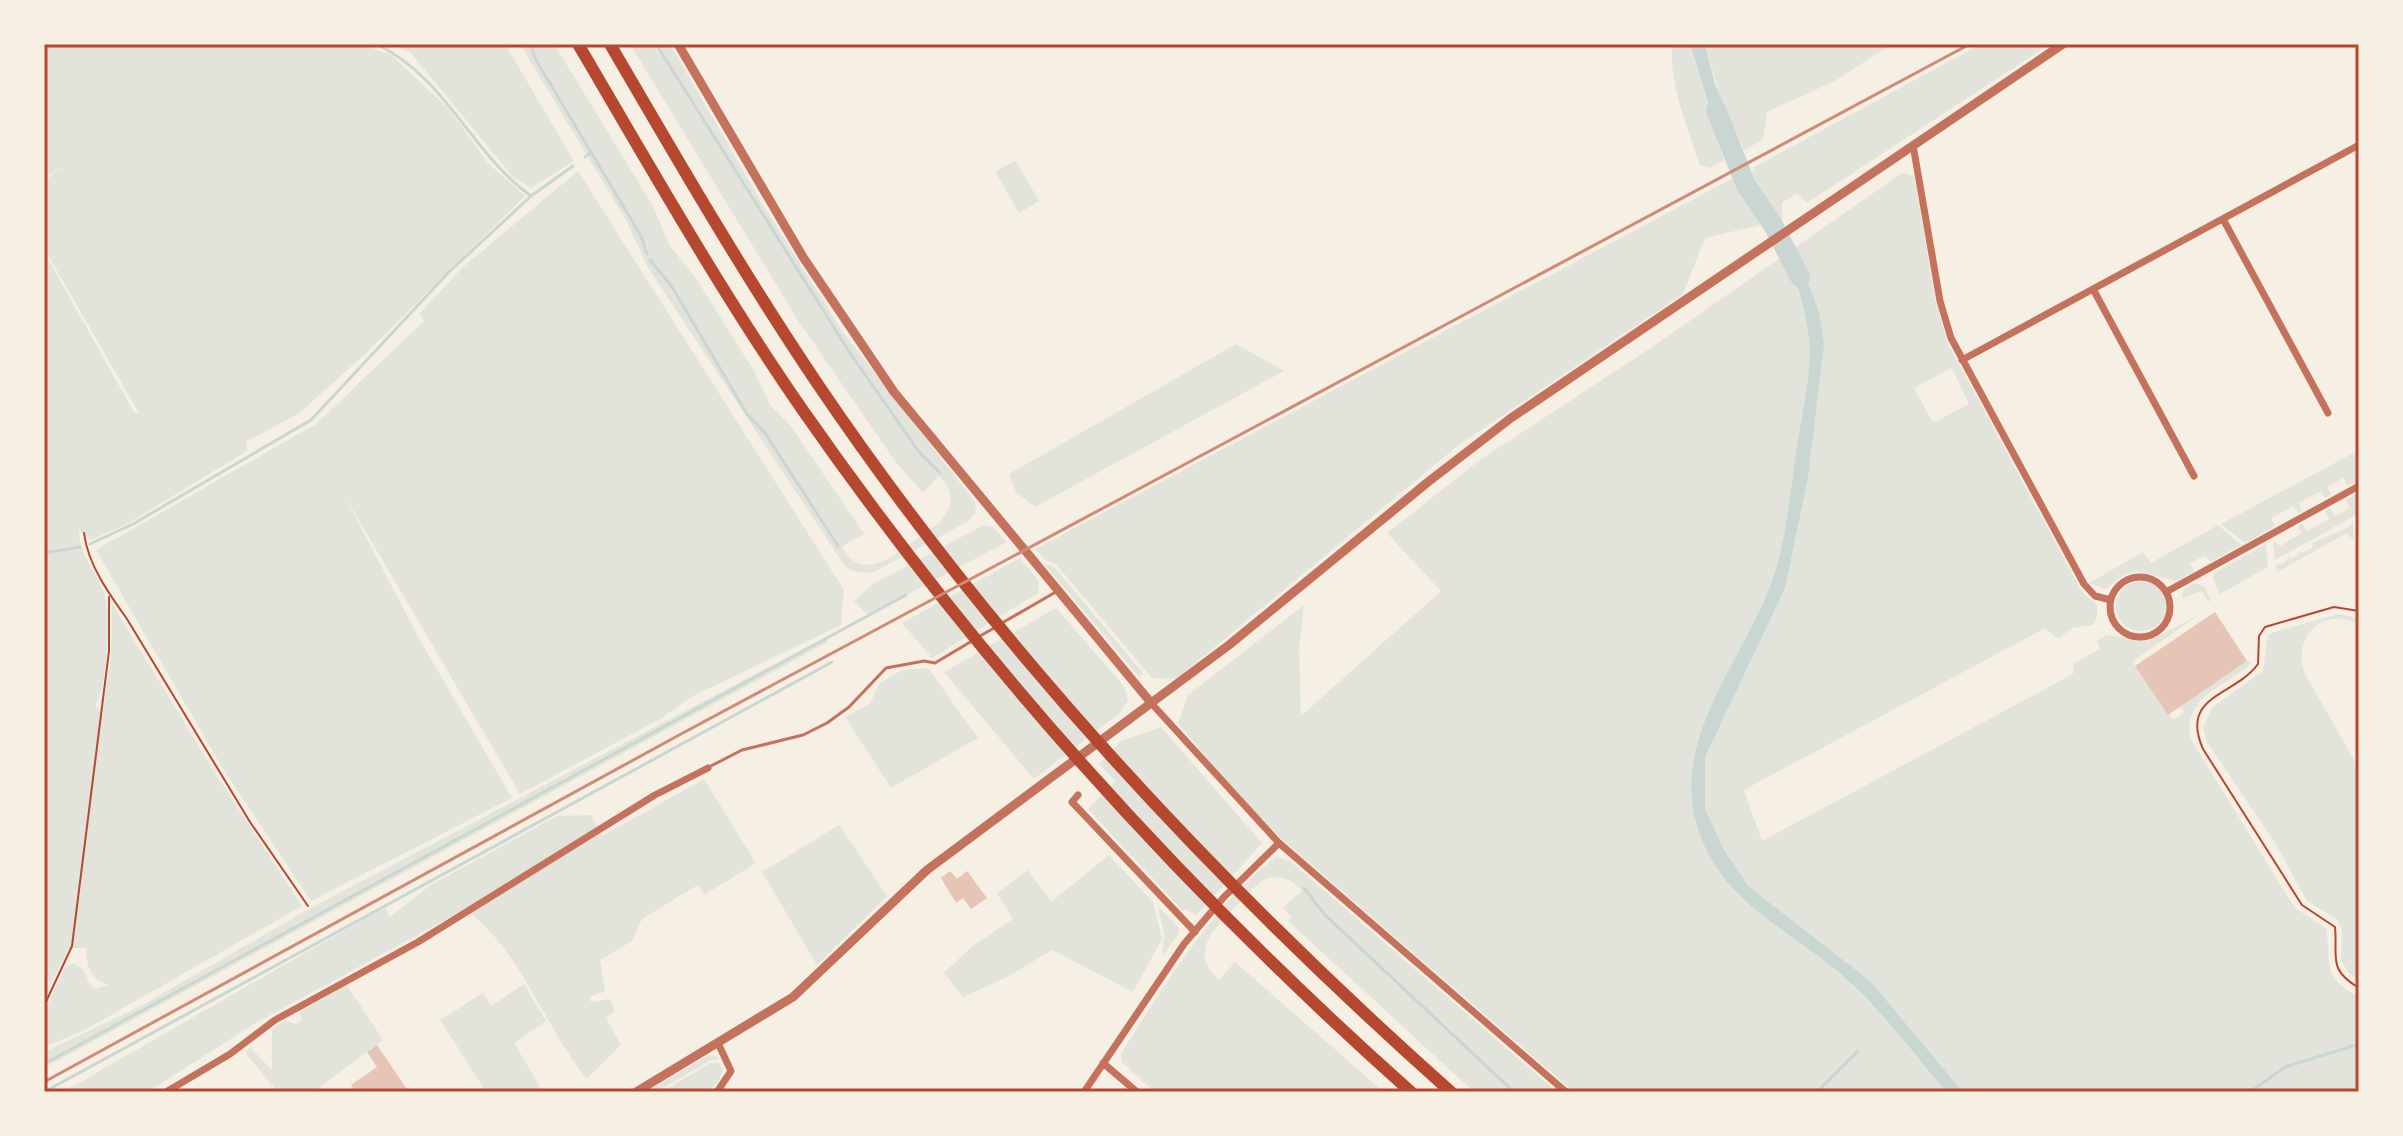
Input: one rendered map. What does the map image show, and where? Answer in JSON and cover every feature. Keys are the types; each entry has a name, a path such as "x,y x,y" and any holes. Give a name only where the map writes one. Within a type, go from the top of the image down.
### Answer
{"highway":[{"path":"578,44 717,277 804,411 884,522 984,651 1156,847 1250,941 1411,1092"},
{"path":"610,44 757,290 820,387 1002,631 1095,740 1268,922 1350,1002 1451,1092"}],"street":[{"path":"678,44 848,327 932,441 1152,704 1279,843 1566,1092"},
{"path":"636,1092 793,997 927,870 1152,704 1467,451 2063,44"},
{"path":"1913,145 1940,301 1962,360 2084,584 2095,596 2111,600"},
{"path":"1962,360 2359,145"},
{"path":"2223,219 2328,413"},
{"path":"2093,289 2194,476"},
{"path":"2166,592 2359,486"},
{"path":"2130,578 2151,579 2166,592 2168,618 2148,636 2130,635 2122,631 2112,617 2111,600 2121,583 2130,578"},
{"path":"166,1092 230,1054 275,1020 418,942 655,795 708,768"},
{"path":"1075,798 1195,932"},
{"path":"1084,1092 1160,976 1224,897 1279,843"},
{"path":"717,1092 731,1071 718,1043"},
{"path":"1103,1063 1137,1092"}],"lane":[{"path":"708,768 742,750 814,731 849,707 886,668 924,661 935,663 1058,590"}],"path":[{"path":"84,533 87,550 109,597 127,619 250,822 308,906"},
{"path":"44,1006 72,946 109,651 109,597"},
{"path":"2359,611 2334,607 2265,627 2259,636 2258,664 2204,704 2197,728 2203,749 2302,905 2335,927 2336,964 2345,978 2359,988"}],"shaded area":[{"path":"44,44 360,44 390,54 449,109 488,163 525,196 368,351 301,412 246,442 247,451 127,524 91,540 79,530 82,548 103,591 107,610 105,670 95,705 102,715 111,656 112,604 214,771 302,906 83,1031 44,1047 44,1012 65,967 74,963 83,970 93,989 110,985 94,976 87,960 87,948 69,948 50,985 44,967 44,252 134,412 139,413 44,248 44,181 64,166 44,178"},
{"path":"391,44 505,44 574,161 531,188 513,177 410,52"},
{"path":"520,44 554,44 653,206 669,245 697,280 754,371 771,406 791,426 864,534 842,546 849,557 867,565 897,553 945,515 951,501 948,488 939,476 923,493 895,461 797,319 630,44 670,44 760,200 843,332 975,502 976,512 969,521 872,573 852,571 844,565 647,266 627,222"},
{"path":"1672,44 1690,44 1724,160 1710,168 1700,165 1685,120 1673,74"},
{"path":"1690,44 1705,44 1715,84 1736,132 1719,139"},
{"path":"1705,44 1892,44 1835,81 1767,112 1763,140 1744,150 1723,107"},
{"path":"1981,44 2050,44 1807,203 1797,193 1782,203 1783,219 1771,210 1752,173 1754,167"},
{"path":"1016,161 1039,201 1019,213 995,171"},
{"path":"578,171 844,590 841,625 693,696 662,718 520,794 344,495 421,642 512,798 311,901 223,769 96,550 316,424 424,321 419,314 462,268"},
{"path":"1902,173 1914,176 1935,299 1947,342 2082,592 2097,605 2097,617 2092,625 2072,628 2058,639 2045,628 1744,790 1762,841 2073,674 2074,663 2100,649 2097,641 2106,635 2149,641 2200,614 2132,662 2173,720 2184,712 2180,706 2247,661 2251,663 2200,702 2193,711 2190,738 2295,908 2326,928 2330,967 2338,983 2359,996 2359,1092 1574,1092 1283,840 1230,787 1178,723 1188,695 1304,605 1299,650 1301,716 1441,591 1387,533 1480,460 1652,347","holes":["1952,368 1969,404 1933,423 1914,388"]},
{"path":"1735,177 1761,225 1705,238 1683,294 1459,445 1176,679 1152,678 1056,564 1045,560 1035,549"},
{"path":"1795,248 1819,312 1824,344 1808,477 1785,588 1705,757 1705,809 1724,850 1749,887 1870,981 1963,1092 1947,1092 1889,1022 1851,983 1742,897 1723,877 1708,854 1697,826 1692,794 1694,762 1701,731 1771,584 1787,516 1810,352 1799,291 1783,262 1784,255"},
{"path":"1236,344 1284,371 1035,507 1016,492 1009,474"},
{"path":"2359,450 2359,480 2348,486 2343,478 2327,487 2331,495 2325,498 2321,491 2299,503 2302,511 2298,513 2294,506 2271,518 2275,526 2245,543 2221,524"},
{"path":"2359,492 2359,527 2356,515 2275,560 2273,540 2280,546 2301,533 2298,526 2302,523 2307,531 2329,519 2325,511 2330,508 2335,516 2350,508 2346,500"},
{"path":"2353,521 2354,541 2347,533 2277,572 2276,563 2278,565 2288,560 2288,556 2290,559 2300,554 2298,551 2302,553 2313,547 2312,543 2351,526"},
{"path":"984,525 993,527 1007,542 868,615 854,601 873,584"},
{"path":"2218,525 2241,545 2210,562 2206,555 2190,563 2194,571 2176,581 2138,571 2124,575 2106,589 2089,583 2143,552 2151,563"},
{"path":"2266,544 2268,567 2220,594 2213,579 2214,573"},
{"path":"1020,558 1039,581 1038,593 932,658 902,623"},
{"path":"1044,564 1054,567 1143,673 1139,677"},
{"path":"2141,581 2158,589 2166,606 2158,623 2141,631 2124,623 2116,606 2124,589"},
{"path":"2195,583 2204,586 2211,600 2208,602 2202,591 2182,598 2183,590"},
{"path":"1056,608 1124,686 1128,700 1120,713 1034,779 944,672"},
{"path":"2339,614 2358,618 2359,625 2346,620 2323,621 2307,636 2302,659 2304,672 2357,765 2353,768 2359,771 2359,980 2348,972 2341,960 2342,930 2337,919 2307,901 2277,846 2207,742 2203,727 2213,707 2263,671 2268,634"},
{"path":"824,638 828,642 44,1068 44,1052 141,1006 309,909"},
{"path":"928,668 978,738 891,788 845,717 870,704 879,684 902,670"},
{"path":"1161,727 1262,843 1196,916 1186,909 1183,911 1088,809 1115,781 1099,764 1121,741"},
{"path":"704,779 756,863 704,895 698,885 642,919 632,941 600,960 605,991 589,997 591,1002 610,999 615,1011 606,1018 621,1045 587,1079 502,946 465,909 254,1024 148,1092 63,1092 385,907 390,917 429,886 557,816 591,815 602,836"},
{"path":"839,825 887,896 817,965 762,872"},
{"path":"1109,855 1153,902 1162,939 1133,992 1052,950 1005,978 963,997 944,973 970,948 1013,919 997,893 1028,870 1051,902"},
{"path":"1276,857 1290,861 1557,1092 1474,1092 1288,921 1291,917 1283,907 1302,891 1287,880 1274,877 1257,885 1215,929 1205,949 1205,959 1210,969 1219,980 1235,962 1384,1092 1154,1092 1121,1061 1122,1052 1211,922"},
{"path":"1158,906 1179,928 1179,933 1162,957 1164,934"},
{"path":"524,984 546,1021 514,1043 543,1092 486,1092 440,1020 483,993 491,1006"},
{"path":"347,985 383,1040 313,1092 278,1092 246,1054 247,1050 250,1047 272,1070 272,1029 285,1020 296,1024 302,1020 299,1012"},
{"path":"714,1055 720,1059 711,1060 656,1092 646,1092 707,1056"},
{"path":"710,1063 719,1063 723,1070 718,1082 707,1092 662,1092"}],"building":[{"path":"2215,612 2247,661 2168,715 2135,666"},
{"path":"950,871 957,879 967,871 987,898 971,909 963,898 956,903 941,878"},
{"path":"377,1045 409,1092 355,1092 351,1085 377,1067 367,1052"}],"waterway":[{"path":"376,44 400,58 421,76 491,159 531,196"},
{"path":"530,44 536,60 641,236 647,254"},
{"path":"656,44 850,353 919,452 940,473"},
{"path":"1716,110 1746,185 1772,223 1800,277"},
{"path":"585,157 592,152"},
{"path":"90,544 133,524 311,420 448,273 531,196 573,166"},
{"path":"650,260 672,287 747,414 765,433 838,546"},
{"path":"44,553 80,547"},
{"path":"44,1064 906,595"},
{"path":"44,1092 832,662"},
{"path":"1304,888 1325,915 1514,1092"},
{"path":"2250,1092 2285,1067 2359,1044"},
{"path":"1817,1092 1858,1051"}],"railway":[{"path":"44,1082 681,734 1970,44"}]}
